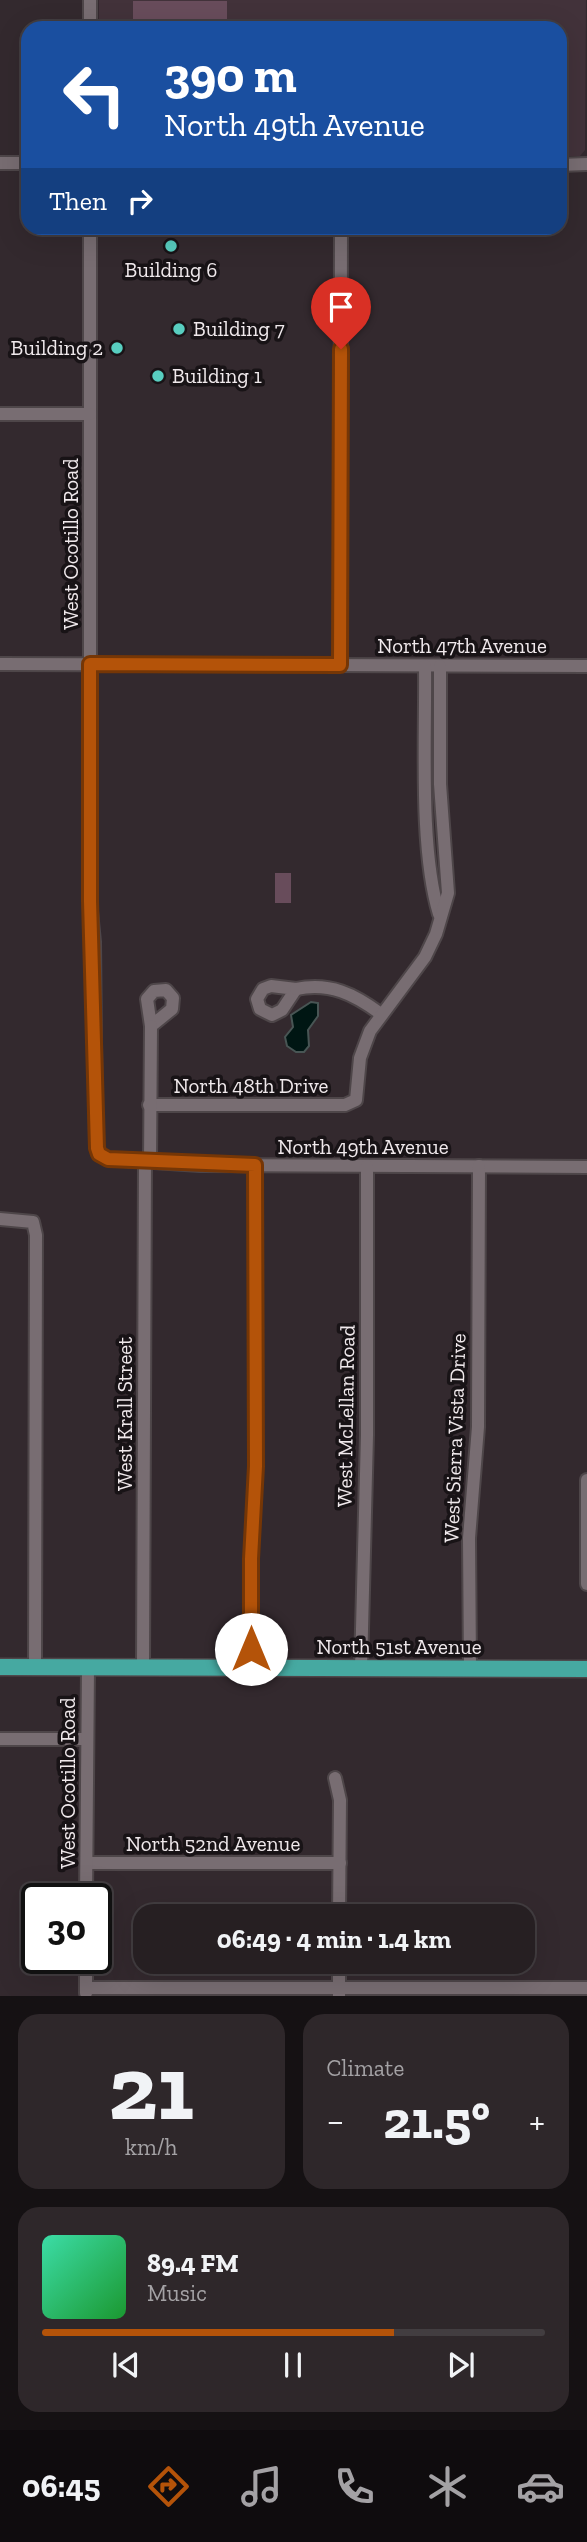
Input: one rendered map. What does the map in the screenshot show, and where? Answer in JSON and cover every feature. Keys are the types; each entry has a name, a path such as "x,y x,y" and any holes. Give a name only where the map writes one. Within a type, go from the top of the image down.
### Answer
{"main road":[{"name":"North 51st Avenue","path":"0,1667 587,1669"}],"street":[{"path":"90,0 90,21"},
{"path":"0,163 21,163"},
{"path":"567,165 587,164"},
{"name":"West Ocotillo Road","path":"90,235 90,901 94,942 96,1142 99,1154"},
{"path":"340,665 341,235"},
{"path":"0,414 90,414"},
{"name":"North 47th Avenue","path":"0,664 587,666"},
{"path":"425,666 427,813 434,896 440,915"},
{"path":"296,989 318,986 335,988 358,997 382,1014 425,957 436,934 448,893 440,784 440,667"},
{"name":"North 48th Drive","path":"149,1105 353,1104 358,1094 362,1050 382,1014"},
{"name":"West Krall Street","path":"143,1668 147,1161 151,1026"},
{"name":"North 49th Avenue","path":"99,1154 108,1159 255,1165 587,1167"},
{"path":"252,1668 251,1559 256,1466 255,1165"},
{"name":"West McLellan Road","path":"361,1668 367,1435 367,1166"},
{"name":"West Sierra Vista Drive","path":"470,1669 470,1538 478,1427 478,1166"},
{"path":"0,1219 33,1222 36,1235 35,1667"},
{"path":"587,1480 587,1584"},
{"name":"West Ocotillo Road","path":"86,1883 88,1668"},
{"path":"0,1739 88,1739"},
{"path":"335,1778 340,1800 339,1904"},
{"name":"North 52nd Avenue","path":"87,1863 340,1863"},
{"path":"86,1974 86,1992 587,1988"},
{"path":"339,1974 339,1992"}],"shaded area":[{"path":"99,0 586,0 585,150 580,156 567,156 567,21 99,21"},
{"path":"133,1 227,1 227,21 133,21"},
{"path":"275,873 291,873 291,903 275,903"},
{"path":"311,1002 318,1003 318,1016 308,1030 309,1046 304,1052 296,1052 287,1046 285,1037 293,1027 291,1015"}],"place":[{"name":"Building 6","path":"171,246"},
{"name":"Building 7","path":"179,329"},
{"name":"Building 2","path":"117,348"},
{"name":"Building 1","path":"158,376"}],"route":[{"path":"251,1649 251,1559 256,1466 255,1165 200,1165 108,1159 99,1154 97,1148 94,942 90,901 90,664 340,665 341,349"}]}
